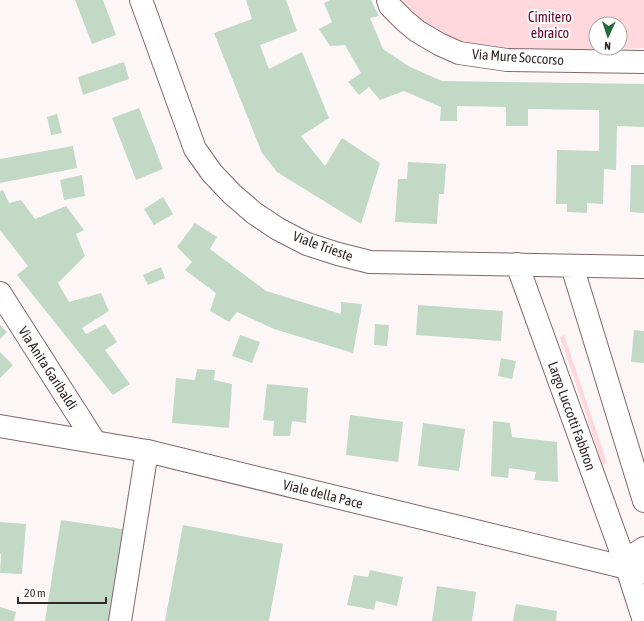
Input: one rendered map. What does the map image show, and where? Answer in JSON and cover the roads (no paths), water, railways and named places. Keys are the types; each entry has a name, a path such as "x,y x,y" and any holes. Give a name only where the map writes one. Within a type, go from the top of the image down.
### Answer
{"street":[{"name":"Viale Trieste","path":"141,0 195,150 212,173 232,194 254,213 278,229 307,244 370,262 644,267"},
{"name":"Via Mure Soccorso","path":"388,0 390,6 417,31 439,44 459,53 507,60 644,62"},
{"name":"Largo Luccotti Fabbron","path":"517,264 636,570 644,621"},
{"path":"572,266 644,501"},
{"name":"Via Anita Garibaldi","path":"0,293 95,442"},
{"name":"Viale della Pace","path":"0,426 147,451 636,570"},
{"path":"120,621 147,451"},
{"path":"636,570 633,555 644,548"}],"park label":[{"name":"Cimitero ebraico","path":"550,26"}]}
